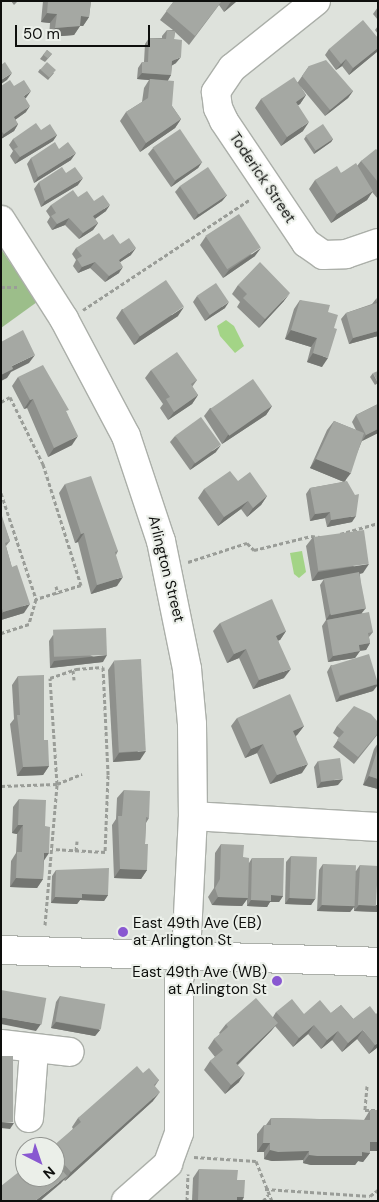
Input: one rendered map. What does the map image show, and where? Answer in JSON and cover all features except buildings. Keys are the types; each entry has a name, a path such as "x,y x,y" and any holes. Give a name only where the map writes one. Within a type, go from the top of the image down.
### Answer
{"street":[{"name":"Toderick Street","path":"316,1 232,68 216,92 224,121 306,243 323,255 346,254 378,243"},
{"name":"Arlington Street","path":"1,220 35,270 94,371 126,436 161,541 187,669 192,724 193,816 186,955 179,979 179,1133 181,1152 126,1201"},
{"path":"193,816 378,828"},
{"path":"1,950 378,962"},
{"path":"1,1044 34,1050 70,1052"},
{"path":"29,1118 34,1050"}],"path":[{"path":"82,311 269,187"},
{"path":"1,288 23,287"},
{"path":"1,402 10,397 43,464 81,585 58,594 36,599"},
{"path":"1,493 36,599 29,624 1,633"},
{"path":"334,536 378,523"},
{"path":"185,563 247,543 254,550 311,536 325,538"},
{"path":"56,586 58,594"},
{"path":"45,925 57,784 50,678 73,670 103,667 108,774 105,852 52,850"},
{"path":"73,670 74,680"},
{"path":"1,786 57,784 82,774"},
{"path":"76,851 77,841"},
{"path":"367,1086 365,1110 378,1110"},
{"path":"187,1201 181,1152 256,1161 265,1189 272,1201"},
{"path":"265,1189 370,1196 378,1190"},
{"path":"263,1201 268,1195"}],"shaded area":[{"path":"1,249 37,302 1,328"},
{"path":"226,320 234,326 244,346 235,353 220,336 217,326"},
{"path":"302,551 306,572 299,578 294,574 290,553"}],"place":[{"name":"East 49th Ave (EB) at Arlington St","path":"123,932"},
{"name":"East 49th Ave (WB) at Arlington St","path":"277,981"}]}
